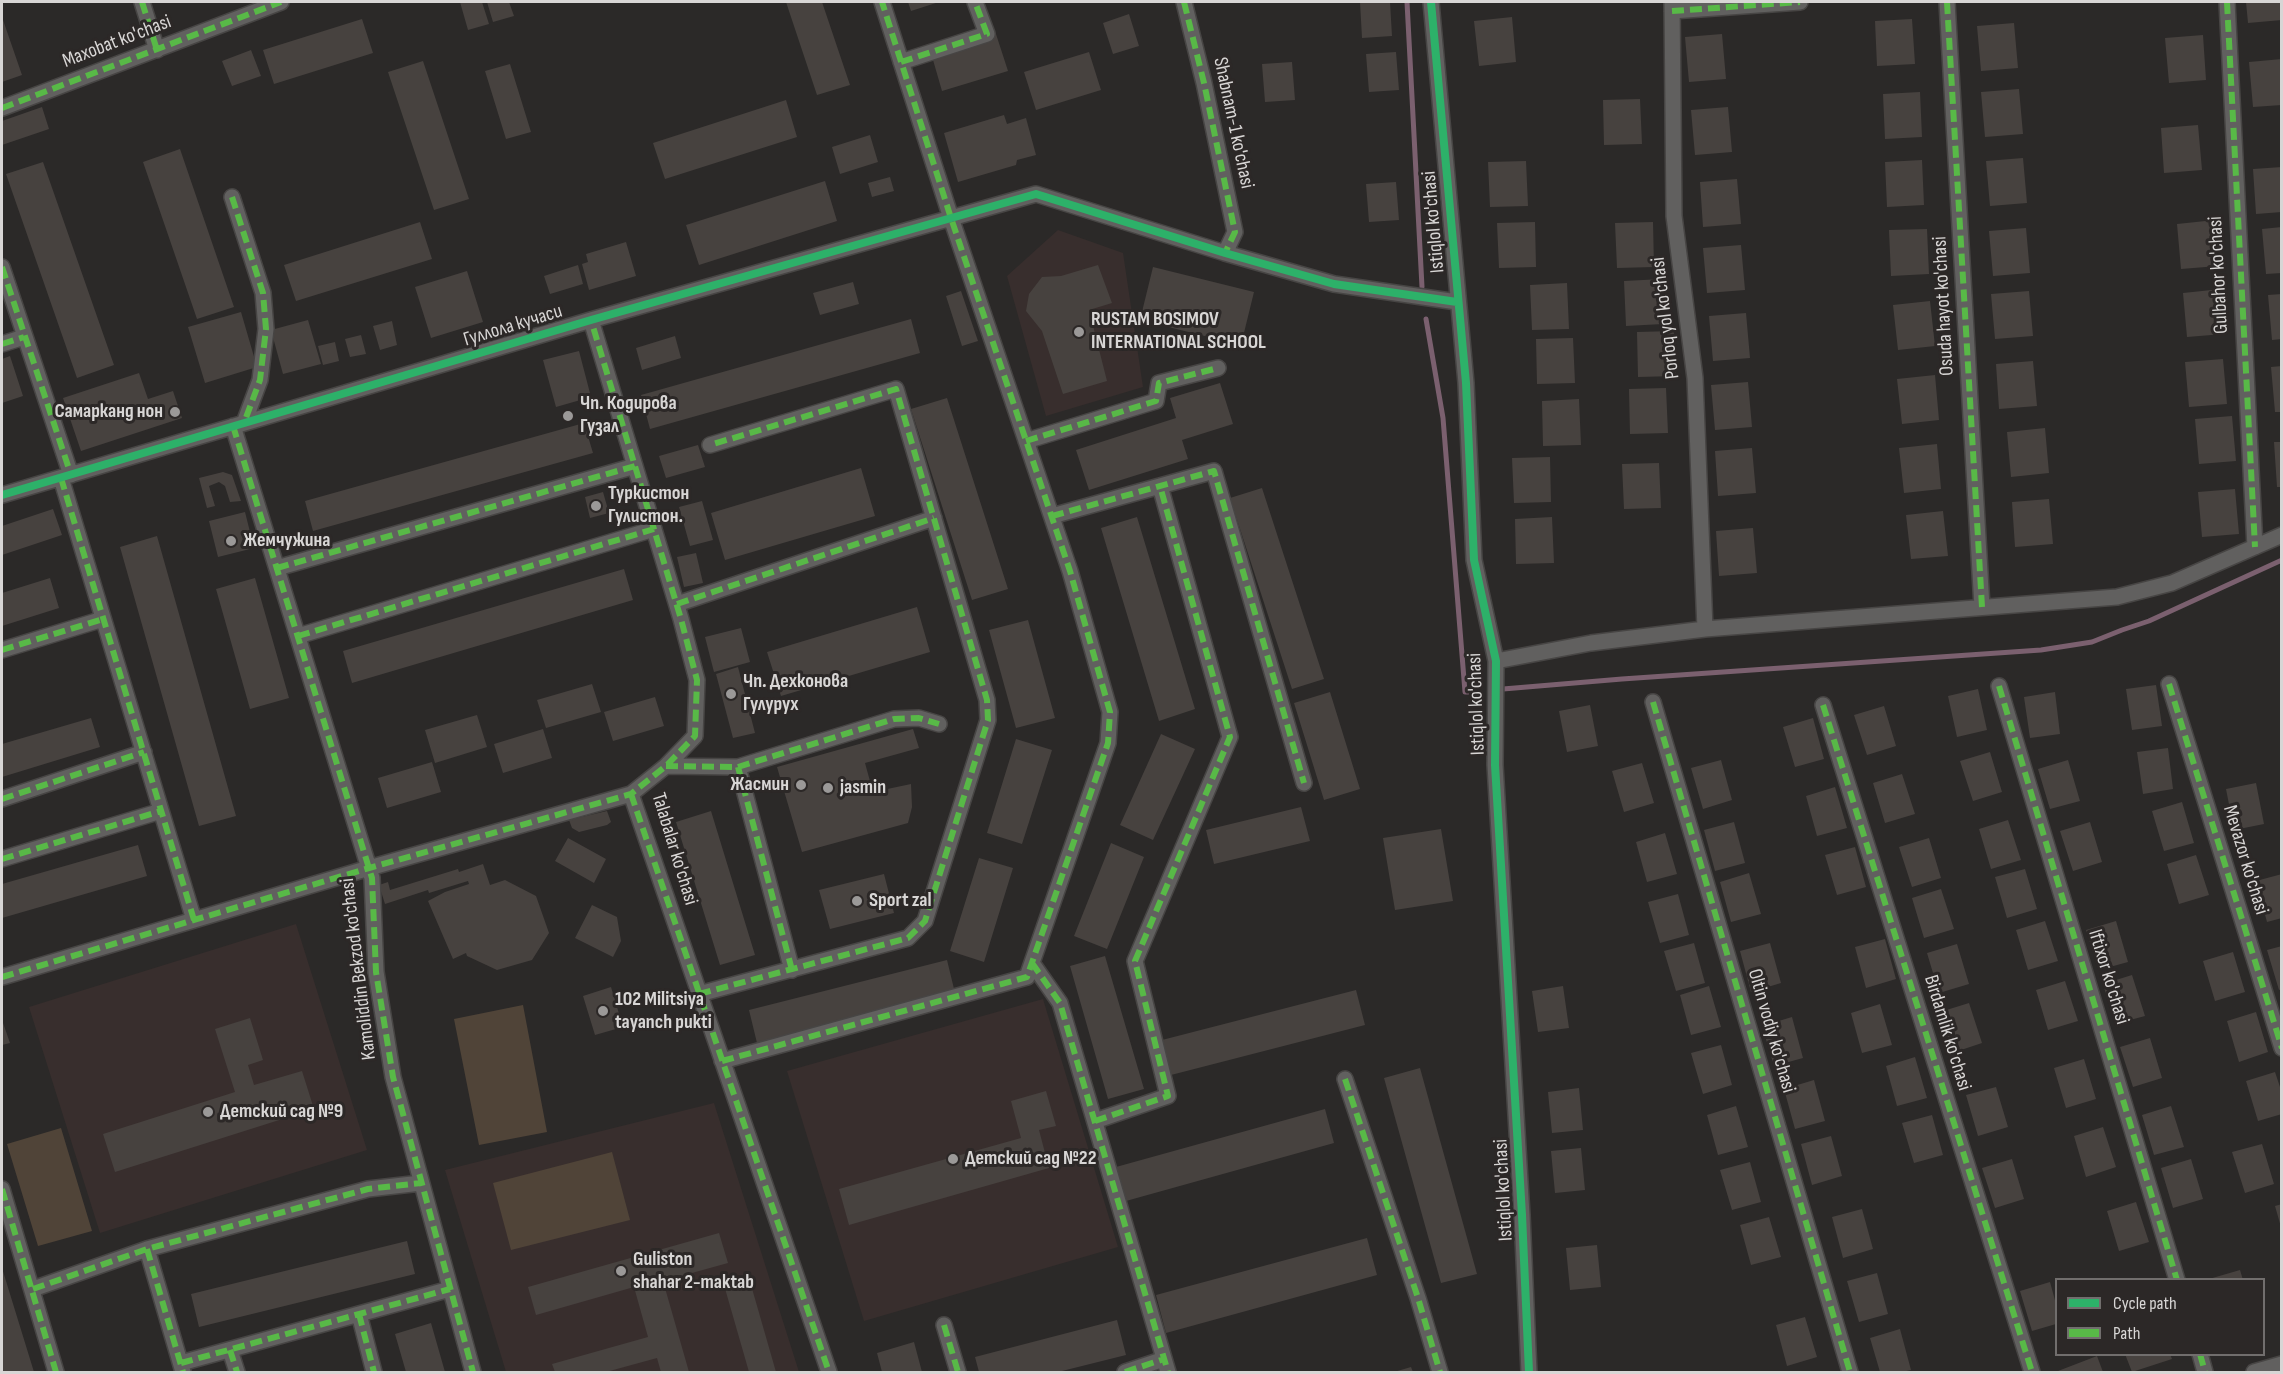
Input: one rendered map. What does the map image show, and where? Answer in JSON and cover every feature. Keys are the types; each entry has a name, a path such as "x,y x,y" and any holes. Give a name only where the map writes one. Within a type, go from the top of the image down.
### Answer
{"street":[{"path":"142,2 157,50"},
{"name":"Maxobat ko'chasi","path":"2,108 281,2"},
{"path":"722,1061 1028,977 1108,743 1110,712 1070,571 951,218 882,2"},
{"path":"901,62 987,34 975,2"},
{"name":"Shabnam-1 ko'chasi","path":"1184,2 1204,83 1235,232 1225,253"},
{"name":"Istiqlol ko'chasi","path":"1431,2 1466,383 1474,560 1496,662 1495,765 1529,1372"},
{"path":"1672,6 1800,2"},
{"name":"Osuda hayot ko'chasi","path":"1947,2 1982,607"},
{"name":"Gulbahor ko'chasi","path":"2227,2 2255,547"},
{"name":"Porloq yol ko'chasi","path":"1672,6 1674,216 1695,378 1705,629"},
{"name":"Гуллола кучаси","path":"2,495 591,320 1036,194 1225,253"},
{"path":"232,197 263,293 266,329 260,380 239,425"},
{"path":"1225,253 1334,284 1457,302"},
{"path":"2,267 66,476 103,619 194,920"},
{"name":"Talabalar ko'chasi","path":"591,320 698,680 695,736 666,766 631,794 828,1372"},
{"path":"2,344 24,337"},
{"path":"1026,441 1156,401 1159,383 1218,368"},
{"path":"699,994 908,938 925,921 988,720 987,700 896,389 710,445"},
{"name":"Kamoliddin Bekzod ko'chasi","path":"239,425 277,568 372,878 376,972 393,1077 473,1372"},
{"path":"277,568 635,466"},
{"path":"1052,516 1214,471 1304,783"},
{"path":"1095,1121 1168,1096 1135,961 1230,738 1160,486"},
{"path":"677,604 934,518"},
{"path":"298,636 654,529"},
{"path":"1496,662 1591,643 1705,629 2117,597 2172,583 2282,535"},
{"path":"2,650 103,619"},
{"name":"Mevazor ko'chasi","path":"2169,684 2282,1048"},
{"name":"Iftixor ko'chasi","path":"1999,686 2176,1278"},
{"name":"Oltin vodiy ko'chasi","path":"1653,702 1850,1372"},
{"name":"Birdamlik ko'chasi","path":"1823,705 2031,1372"},
{"path":"666,766 738,767 894,719 918,718 939,724"},
{"path":"2,799 144,752"},
{"path":"738,767 792,970"},
{"path":"2,977 369,868 631,794"},
{"path":"2,859 162,811"},
{"path":"1032,963 1060,1003 1166,1366 1125,1372"},
{"path":"1345,1079 1418,1298 1440,1372"},
{"path":"33,1288 147,1249 368,1189 421,1183"},
{"path":"2,1189 57,1372"},
{"path":"147,1249 182,1368 231,1350 450,1289"},
{"path":"359,1314 374,1372"},
{"path":"944,1325 958,1372"},
{"path":"231,1350 237,1372"},
{"path":"2201,1356 2205,1372"},
{"path":"2254,1372 2282,1364"}],"shaded area":[{"name":"RUSTAM BOSIMOV INTERNATIONAL SCHOOL","path":"1058,230 1123,253 1143,387 1046,416 1007,276"},
{"name":"Детский сад №9","path":"296,924 367,1150 100,1233 29,1007"},
{"name":"Детский сад №22","path":"1043,999 1118,1247 864,1321 787,1071"},
{"path":"523,1005 547,1132 479,1145 454,1019"},
{"name":"Guliston shahar 2-maktab","path":"714,1103 799,1372 506,1372 445,1170"},
{"path":"61,1128 92,1231 38,1246 7,1144"},
{"path":"612,1152 630,1220 511,1250 493,1183"}],"building":[{"path":"460,2 482,2 489,24 468,30"},
{"path":"487,2 509,2 514,16 493,22"},
{"path":"786,2 822,2 850,85 817,95"},
{"path":"908,2 939,2 911,11"},
{"path":"1360,2 1390,2 1392,36 1362,38"},
{"path":"2246,2 2282,2 2282,20 2248,23"},
{"path":"1129,14 1139,46 1113,54 1103,23"},
{"path":"2,17 22,75 2,82"},
{"path":"1512,17 1516,62 1479,66 1474,21"},
{"path":"362,19 373,53 274,84 263,50"},
{"path":"1912,19 1915,64 1877,66 1875,21"},
{"path":"2014,23 2018,68 1981,71 1977,26"},
{"path":"996,34 1008,71 942,91 931,53"},
{"path":"1722,34 1726,79 1689,82 1685,37"},
{"path":"2203,35 2206,80 2169,83 2165,38"},
{"path":"251,50 261,76 232,86 222,61"},
{"path":"1089,52 1101,90 1036,110 1024,72"},
{"path":"1396,52 1399,90 1369,92 1366,54"},
{"path":"2282,59 2282,105 2253,107 2249,62"},
{"path":"423,61 469,199 434,210 388,72"},
{"path":"1292,62 1295,100 1265,102 1262,64"},
{"path":"510,64 531,132 506,139 485,71"},
{"path":"2019,89 2023,134 1985,137 1981,92"},
{"path":"1920,92 1922,137 1885,139 1883,94"},
{"path":"1640,99 1642,144 1604,145 1603,100"},
{"path":"786,100 797,137 665,179 653,143"},
{"path":"42,107 49,129 2,145 2,121"},
{"path":"1728,107 1732,152 1695,155 1691,110"},
{"path":"1004,115 1007,124 1026,118 1036,155 1017,160 1016,165 958,182 944,133"},
{"path":"2198,125 2202,170 2164,173 2161,128"},
{"path":"870,135 878,162 840,174 832,147"},
{"path":"180,149 234,307 197,319 143,162"},
{"path":"2023,158 2027,203 1990,206 1986,161"},
{"path":"1922,160 1924,205 1887,207 1885,162"},
{"path":"1526,161 1528,206 1490,207 1488,162"},
{"path":"43,162 114,365 77,378 6,174"},
{"path":"2282,167 2282,212 2256,214 2253,169"},
{"path":"890,177 894,191 872,197 868,183"},
{"path":"1737,179 1741,224 1703,227 1700,182"},
{"path":"825,181 837,221 699,265 686,225"},
{"path":"1396,182 1399,220 1369,222 1366,184"},
{"path":"2215,220 2218,266 2181,269 2177,224"},
{"path":"420,222 432,259 296,301 284,265"},
{"path":"1535,222 1536,267 1499,268 1497,223"},
{"path":"1653,222 1654,267 1617,268 1615,223"},
{"path":"2282,227 2282,273 2266,274 2262,229"},
{"path":"2026,228 2030,273 1993,276 1989,231"},
{"path":"1927,229 1929,274 1891,276 1889,230"},
{"path":"626,242 636,276 589,290 582,264 588,262 586,254"},
{"path":"1741,245 1745,290 1707,293 1703,248"},
{"path":"578,265 583,284 550,294 544,276"},
{"path":"1098,265 1112,303 1089,310 1107,381 1063,394 1042,331 1026,311 1029,294 1042,277 1061,276"},
{"path":"1153,267 1254,292 1241,345 1140,320"},
{"path":"467,271 483,322 431,338 415,287"},
{"path":"1662,279 1663,324 1626,326 1624,281"},
{"path":"853,282 859,304 820,315 813,293"},
{"path":"1567,283 1569,329 1532,330 1530,285"},
{"path":"2221,289 2224,334 2187,337 2183,293"},
{"path":"961,291 978,341 962,346 946,296"},
{"path":"2029,291 2033,336 1995,339 1991,294"},
{"path":"2282,294 2282,339 2272,340 2268,295"},
{"path":"1930,301 1935,346 1898,350 1893,305"},
{"path":"241,312 257,367 205,383 188,327"},
{"path":"1746,313 1750,358 1713,361 1709,316"},
{"path":"911,319 920,353 650,429 641,395"},
{"path":"308,320 321,364 283,374 271,330"},
{"path":"392,321 397,345 380,350 373,326"},
{"path":"1674,331 1676,376 1638,377 1637,332"},
{"path":"361,335 366,354 350,357 345,339"},
{"path":"675,336 681,358 642,370 636,348"},
{"path":"1573,338 1575,383 1537,384 1536,339"},
{"path":"335,342 339,361 323,365 318,346"},
{"path":"579,351 591,397 556,407 543,360"},
{"path":"10,356 23,396 2,403 2,359"},
{"path":"2223,359 2227,404 2189,407 2185,362"},
{"path":"2033,361 2037,406 1999,409 1996,364"},
{"path":"2282,366 2282,412 2275,412 2271,367"},
{"path":"139,373 148,399 173,391 182,418 81,451 63,398"},
{"path":"1935,375 1939,420 1902,424 1897,379"},
{"path":"1748,382 1752,427 1715,430 1711,385"},
{"path":"1220,383 1233,424 1182,440 1188,459 1089,490 1076,450 1176,418 1170,398"},
{"path":"1666,388 1668,433 1630,434 1629,389"},
{"path":"947,398 1008,589 972,600 911,409"},
{"path":"1579,399 1581,445 1543,446 1542,401"},
{"path":"2232,416 2236,461 2199,464 2195,419"},
{"path":"584,423 593,453 313,531 305,501"},
{"path":"2045,428 2049,473 2011,477 2007,432"},
{"path":"2274,442 2282,442 2282,487 2277,487"},
{"path":"1937,444 1941,489 1904,493 1899,448"},
{"path":"698,445 705,467 666,478 659,456"},
{"path":"1752,448 1756,493 1718,496 1715,451"},
{"path":"1550,457 1551,502 1514,503 1512,458"},
{"path":"1659,463 1661,508 1624,509 1622,464"},
{"path":"861,468 875,516 725,560 711,513"},
{"path":"223,472 232,475 241,501 230,502 225,486 219,482 209,486 215,506 207,508 199,478"},
{"path":"1262,488 1324,679 1292,689 1230,498"},
{"path":"2235,489 2239,534 2202,537 2198,492"},
{"path":"603,492 609,513 590,518 585,497"},
{"path":"2049,499 2053,544 2015,547 2012,502"},
{"path":"702,501 713,540 690,546 679,507"},
{"path":"53,509 62,535 2,555 2,526"},
{"path":"1943,511 1948,556 1911,559 1906,515"},
{"path":"245,512 254,548 218,557 209,521"},
{"path":"1137,517 1195,709 1159,721 1101,528"},
{"path":"1552,517 1554,563 1516,564 1515,519"},
{"path":"1753,528 1757,573 1719,576 1716,531"},
{"path":"157,536 236,816 199,826 120,547"},
{"path":"696,553 703,583 684,587 677,557"},
{"path":"624,569 633,600 352,683 343,651"},
{"path":"50,578 59,608 2,626 2,593"},
{"path":"255,578 289,698 250,709 216,589"},
{"path":"917,607 930,652 781,696 767,652"},
{"path":"1028,620 1055,718 1016,728 989,630"},
{"path":"741,628 750,662 714,672 705,637"},
{"path":"738,667 755,733 733,738 716,674"},
{"path":"592,684 601,712 546,728 537,700"},
{"path":"2156,685 2162,726 2132,730 2126,689"},
{"path":"1978,689 1987,730 1957,737 1948,696"},
{"path":"1330,692 1360,789 1324,800 1294,703"},
{"path":"2055,692 2060,734 2030,738 2024,697"},
{"path":"655,697 664,726 613,741 604,712"},
{"path":"1590,705 1598,746 1567,752 1559,711"},
{"path":"1884,706 1896,746 1867,755 1854,715"},
{"path":"477,715 487,747 435,763 425,730"},
{"path":"91,718 100,747 2,777 2,744"},
{"path":"1813,718 1824,759 1795,767 1783,727"},
{"path":"543,729 552,758 503,773 494,744"},
{"name":"jasmin","path":"913,729 919,748 865,763 873,792 911,784 912,807 908,823 802,852 777,767"},
{"path":"1161,734 1195,749 1153,840 1120,825"},
{"path":"1016,739 1052,750 1022,844 987,833"},
{"path":"2168,748 2173,789 2143,794 2137,752"},
{"path":"1990,752 2002,792 1973,801 1960,761"},
{"path":"1721,760 1732,800 1703,809 1691,768"},
{"path":"2068,760 2080,801 2050,809 2038,769"},
{"path":"432,762 441,792 387,808 378,778"},
{"path":"1642,763 1654,803 1624,812 1612,771"},
{"path":"1902,774 1915,814 1885,823 1873,783"},
{"path":"2256,783 2264,824 2234,830 2226,789"},
{"path":"1835,787 1847,828 1817,836 1806,796"},
{"path":"2182,802 2194,843 2164,851 2152,811"},
{"path":"1301,807 1310,841 1214,864 1206,830"},
{"path":"607,811 611,822 607,825 579,832 572,828 569,820"},
{"path":"711,811 755,955 720,965 676,822"},
{"path":"2008,820 2021,860 1991,869 1979,829"},
{"path":"1734,822 1745,863 1715,871 1704,830"},
{"path":"2090,822 2102,862 2073,871 2060,831"},
{"path":"1441,829 1453,901 1395,910 1383,838"},
{"path":"1665,833 1677,874 1647,882 1636,842"},
{"path":"568,838 606,859 594,883 555,861"},
{"path":"1929,838 1941,878 1912,887 1899,847"},
{"path":"1111,843 1144,857 1107,949 1074,936"},
{"path":"138,845 147,876 2,918 2,884"},
{"path":"1855,847 1866,887 1837,895 1825,855"},
{"path":"2196,855 2209,895 2179,904 2167,864"},
{"path":"979,858 1013,868 984,962 950,951"},
{"path":"483,864 490,885 505,880 536,896 549,933 532,960 497,970 467,956 466,953 453,959 428,901 445,892 469,884 468,881 429,893 428,890 385,904 379,885 388,882 390,890 458,869 459,872"},
{"path":"2025,869 2037,909 2007,918 1995,877"},
{"path":"1749,873 1761,914 1731,922 1720,882"},
{"name":"Sport zal","path":"884,874 894,913 830,929 819,890"},
{"path":"2282,874 2282,918 2267,922 2256,881"},
{"path":"1941,889 1954,929 1924,938 1912,898"},
{"path":"1678,894 1689,935 1660,943 1648,902"},
{"path":"592,905 617,917 621,941 613,957 575,938"},
{"path":"2045,921 2058,961 2028,970 2016,930"},
{"path":"2116,921 2128,962 2099,970 2086,930"},
{"path":"1885,939 1896,979 1866,988 1855,947"},
{"path":"1694,943 1705,983 1676,991 1664,951"},
{"path":"1770,943 1781,983 1751,992 1740,951"},
{"path":"1957,944 1969,984 1939,993 1927,953"},
{"path":"2282,946 2282,989 2279,990 2267,950"},
{"path":"2233,952 2245,992 2215,1001 2203,961"},
{"path":"1105,956 1144,1089 1108,1099 1070,966"},
{"path":"947,960 955,993 757,1043 749,1010"},
{"path":"2132,975 2145,1016 2115,1024 2103,984"},
{"path":"2065,981 2078,1021 2048,1030 2036,990"},
{"path":"1563,986 1569,1028 1538,1032 1532,991"},
{"path":"1709,986 1721,1027 1691,1035 1680,995"},
{"name":"102 Militsiya tayanch pukti","path":"611,987 623,1027 595,1035 583,996"},
{"path":"1356,990 1365,1025 1171,1075 1162,1040"},
{"path":"1969,1003 1982,1043 1952,1053 1940,1012"},
{"path":"1880,1004 1892,1045 1862,1053 1851,1013"},
{"path":"2256,1012 2268,1052 2239,1062 2227,1021"},
{"path":"1792,1017 1803,1058 1774,1066 1762,1026"},
{"path":"250,1018 263,1060 248,1065 254,1085 302,1071 314,1109 115,1172 103,1134 235,1092 215,1029"},
{"path":"2,1020 10,1043 2,1045"},
{"path":"2150,1038 2162,1078 2133,1087 2120,1047"},
{"path":"1721,1045 1732,1085 1703,1094 1691,1053"},
{"path":"1915,1057 1927,1098 1897,1106 1886,1066"},
{"path":"2084,1059 2096,1099 2066,1108 2054,1068"},
{"path":"1420,1068 1477,1274 1441,1283 1384,1078"},
{"path":"2275,1072 2282,1093 2282,1114 2258,1121 2246,1081"},
{"path":"1814,1080 1825,1121 1795,1129 1784,1089"},
{"path":"1996,1087 2008,1127 1978,1136 1966,1095"},
{"path":"1579,1088 1583,1130 1552,1133 1548,1092"},
{"path":"1046,1091 1056,1126 1039,1130 1049,1168 849,1225 839,1189 1021,1138 1011,1101"},
{"path":"1736,1106 1748,1147 1718,1155 1707,1115"},
{"path":"2171,1106 2184,1147 2154,1155 2142,1115"},
{"path":"1325,1109 1334,1143 1126,1201 1116,1167"},
{"path":"1932,1115 1943,1155 1914,1163 1902,1123"},
{"path":"2103,1127 2116,1167 2086,1177 2074,1136"},
{"path":"1831,1136 1842,1176 1812,1185 1801,1144"},
{"path":"2262,1144 2274,1184 2245,1193 2232,1152"},
{"path":"1581,1148 1585,1190 1555,1193 1551,1151"},
{"path":"2012,1159 2024,1199 1995,1208 1982,1168"},
{"path":"2191,1159 2203,1199 2173,1208 2161,1168"},
{"path":"1750,1162 1761,1202 1732,1210 1720,1170"},
{"path":"2136,1202 2149,1242 2119,1251 2107,1211"},
{"path":"2282,1204 2282,1227 2281,1227 2275,1206"},
{"path":"1862,1209 1873,1249 1843,1258 1832,1217"},
{"path":"1769,1217 1781,1257 1751,1265 1740,1225"},
{"path":"719,1233 728,1263 663,1281 689,1372 661,1372 657,1358 606,1372 555,1372 552,1364 648,1337 634,1287 536,1315 528,1287"},
{"path":"1367,1238 1377,1275 1166,1333 1156,1295"},
{"path":"407,1241 415,1274 199,1327 191,1294"},
{"path":"1597,1245 1601,1287 1570,1290 1566,1248"},
{"path":"2,1268 34,1372 2,1372"},
{"path":"2240,1270 2242,1278 2212,1278"},
{"path":"1877,1273 1888,1314 1859,1322 1847,1281"},
{"path":"749,1278 776,1372 749,1372 724,1285"},
{"path":"2050,1282 2055,1300 2055,1324 2032,1331 2020,1291"},
{"path":"1805,1317 1817,1357 1787,1366 1776,1325"},
{"path":"1117,1320 1126,1355 1058,1372 979,1372 975,1357"},
{"path":"431,1323 445,1372 406,1372 395,1334"},
{"path":"1900,1329 1911,1370 1880,1372 1870,1338"},
{"path":"914,1342 922,1372 882,1372 877,1353"},
{"path":"2097,1356 2103,1372 2058,1372 2058,1371"},
{"path":"2126,1356 2171,1356 2172,1359 2132,1372"},
{"path":"1411,1367 1413,1372 1394,1372"}],"waterway":[{"path":"1407,2 1422,287"},
{"path":"1426,319 1443,418 1465,692 1473,692"},
{"path":"1503,689 2041,650 2092,642 2149,621 2282,560"}],"marked path":[{"path":"142,2 157,50"},
{"path":"2,108 281,2"},
{"path":"722,1061 1027,977 1108,743 1110,712 1070,571 951,218 882,2"},
{"path":"901,62 987,34 975,2"},
{"path":"1184,2 1204,83 1235,232 1225,253"},
{"path":"1672,11 1800,2"},
{"path":"1947,2 1982,607"},
{"path":"2227,2 2255,547"},
{"path":"232,197 263,293 266,329 260,380 244,423"},
{"path":"2,267 71,475"},
{"path":"2,977 369,868 631,794 666,766 695,736 697,680 681,619 591,320"},
{"path":"2,344 24,337"},
{"path":"1026,441 1156,401 1159,383 1218,368"},
{"path":"699,994 908,938 925,921 988,720 987,700 896,389 710,445"},
{"path":"233,426 372,878 376,972 393,1077 473,1372"},
{"path":"277,568 635,466"},
{"path":"1052,516 1214,471 1304,783"},
{"path":"61,478 194,920"},
{"path":"1095,1121 1168,1096 1135,961 1230,737 1160,486"},
{"path":"677,604 934,518"},
{"path":"298,636 654,529"},
{"path":"2,650 103,619"},
{"path":"2169,684 2282,1048"},
{"path":"1999,686 2176,1278"},
{"path":"1653,702 1850,1372"},
{"path":"1823,705 2032,1372"},
{"path":"666,766 738,767 894,719 919,718 939,724"},
{"path":"2,799 144,752"},
{"path":"738,767 792,970"},
{"path":"631,794 829,1372"},
{"path":"2,859 161,811"},
{"path":"1032,963 1060,1003 1168,1372"},
{"path":"1345,1079 1418,1298 1440,1372"},
{"path":"33,1289 147,1249 368,1189 421,1183"},
{"path":"2,1189 56,1372"},
{"path":"147,1249 183,1372"},
{"path":"181,1363 450,1289"},
{"path":"359,1314 374,1372"},
{"path":"944,1325 958,1372"},
{"path":"230,1350 237,1372"},
{"path":"2201,1356 2205,1372"},
{"path":"1125,1372 1164,1359"}],"cycle path":[{"path":"1431,2 1466,383 1474,560 1496,661 1495,765 1529,1372"},
{"path":"2,495 591,320 1036,194 1225,253 1334,284 1457,302"}],"place":[{"name":"RUSTAM BOSIMOV INTERNATIONAL SCHOOL","path":"1079,332"},
{"name":"Самарканд нон","path":"175,412"},
{"name":"Чп. Кодирова Гузал","path":"568,416"},
{"name":"Туркистон Гулистон.","path":"596,506"},
{"name":"Жемчужина","path":"231,541"},
{"name":"Чп. Дехконова Гулурух","path":"731,694"},
{"name":"Жасмин","path":"801,785"},
{"name":"jasmin","path":"828,788"},
{"name":"Sport zal","path":"857,901"},
{"name":"102 Militsiya tayanch pukti","path":"603,1011"},
{"name":"Детский сад №9","path":"208,1112"},
{"name":"Детский сад №22","path":"953,1159"},
{"name":"Guliston shahar 2-maktab","path":"621,1271"}]}
